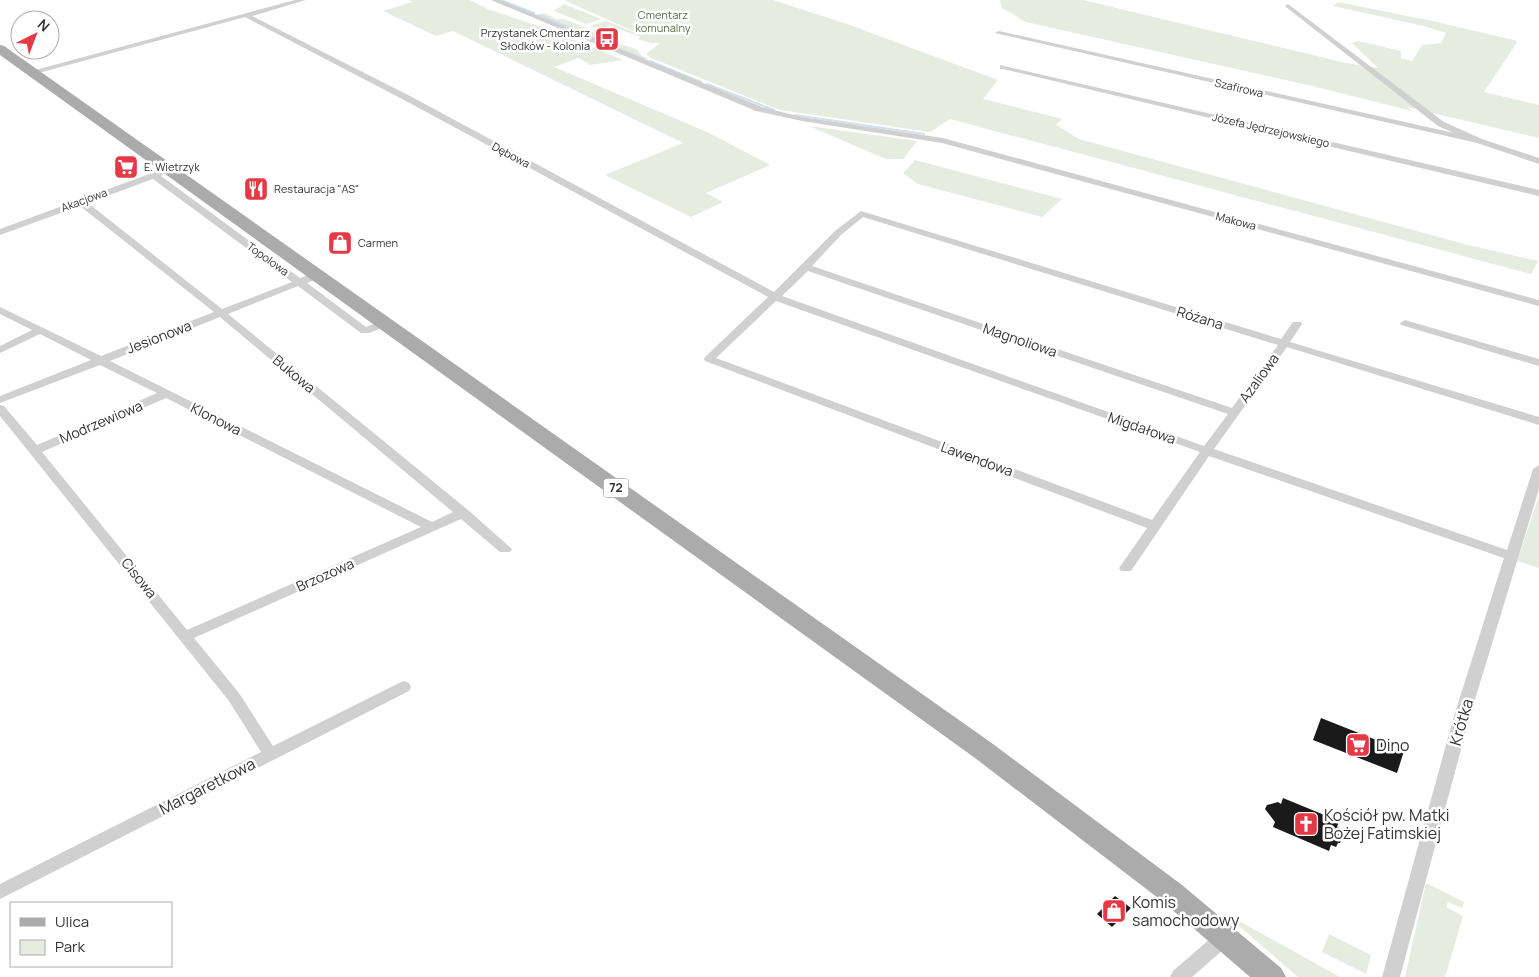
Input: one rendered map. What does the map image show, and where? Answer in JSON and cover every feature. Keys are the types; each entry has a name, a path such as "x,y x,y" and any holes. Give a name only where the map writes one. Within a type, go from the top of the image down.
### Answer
{"main road":[{"name":"72","path":"0,49 161,172 309,278 385,323 999,763 1159,883 1271,977"}],"street":[{"path":"32,72 303,0"},
{"name":"Makowa","path":"494,0 703,83 759,109 781,115 889,134 934,139 1539,303"},
{"path":"1288,6 1428,116 1478,141 1539,161"},
{"name":"Dębowa","path":"246,15 406,98 775,297"},
{"name":"Szafirowa","path":"999,33 1478,141"},
{"name":"Józefa Jędrzejowskiego","path":"1003,67 1539,193"},
{"name":"Akacjowa","path":"0,232 161,172"},
{"name":"Bukowa","path":"81,202 221,313 505,549"},
{"name":"Różana","path":"806,267 838,233 861,214 1539,421"},
{"path":"775,297 806,267"},
{"name":"Magnoliowa","path":"806,267 1233,412"},
{"name":"Jesionowa","path":"0,400 309,278"},
{"name":"Lawendowa","path":"775,297 709,360 1155,526"},
{"name":"Migdałowa","path":"775,297 1208,451 1511,556"},
{"name":"Klonowa","path":"0,310 432,527"},
{"path":"1404,323 1539,363"},
{"name":"Azaliowa","path":"1208,451 1233,412 1297,324"},
{"path":"0,350 41,330"},
{"name":"Modrzewiowa","path":"36,450 165,394"},
{"name":"Cisowa","path":"0,408 36,450 234,697 270,754"},
{"path":"1126,568 1208,451"},
{"name":"Krótka","path":"1391,977 1462,716 1539,469"},
{"name":"Brzozowa","path":"186,636 463,513"},
{"name":"Margaretkowa","path":"6,889 404,687"},
{"path":"1178,977 1225,937"}],"green space":[{"path":"409,0 470,0 490,10 545,28 623,60 590,65 579,58 554,67 707,132 770,165 706,193 723,202 691,217 605,175 683,143 453,31 436,36 383,11 412,2"},
{"name":"Cmentarz komunalny","path":"564,0 773,0 847,24 998,80 983,99 1062,119 1056,125 1079,139 1468,245 1538,261 1531,274 950,119 930,132 780,110 651,58 646,54 660,43 650,43 638,39 640,37 609,25 607,27 592,27 606,21 651,39"},
{"path":"1000,0 1083,0 1346,63 1378,68 1352,43 1358,41 1401,51 1401,58 1412,61 1422,45 1441,43 1446,33 1424,26 1333,6 1338,2 1518,41 1484,92 1539,105 1539,138 1407,107 1412,111 1312,86 1026,22 1002,8"},
{"path":"564,4 601,19 586,24 554,11"},
{"path":"544,13 556,19 564,19 584,27 607,40 636,49 642,56 648,59 644,60 538,16"},
{"path":"809,126 917,141 903,159 886,159"},
{"path":"915,160 1062,199 1042,217 918,184 903,173"},
{"path":"1539,496 1539,568 1517,561"},
{"path":"1426,883 1464,902 1462,908 1448,902 1446,907 1463,916 1445,977 1405,977"},
{"path":"1224,913 1230,916 1340,977 1298,977"},
{"path":"1329,934 1371,955 1366,974 1322,952"}],"building":[{"name":"Dino","path":"1321,718 1404,751 1397,773 1313,740"},
{"name":"Kościół pw. Matki Bożej Fatimskiej","path":"1283,798 1339,821 1337,827 1342,829 1341,834 1343,835 1340,843 1336,847 1331,845 1329,851 1273,827 1275,822 1265,809 1267,805 1278,802 1281,804"},
{"name":"Komis samochodowy","path":"1115,896 1131,908 1112,927 1097,914"}],"waterway":[{"path":"501,0 534,13"},
{"path":"539,15 644,59"},
{"path":"650,61 701,82"},
{"path":"707,84 774,110"},
{"path":"795,115 924,134"}],"place":[{"name":"Przystanek Cmentarz Słodków - Kolonia","path":"607,39"},
{"name":"E. Wietrzyk","path":"126,167"},
{"name":"Restauracja \"AS\"","path":"256,189"},
{"name":"Carmen","path":"340,243"},
{"name":"Dino","path":"1358,745"},
{"name":"Kościół pw. Matki Bożej Fatimskiej","path":"1306,824"},
{"name":"Komis samochodowy","path":"1114,911"}]}
